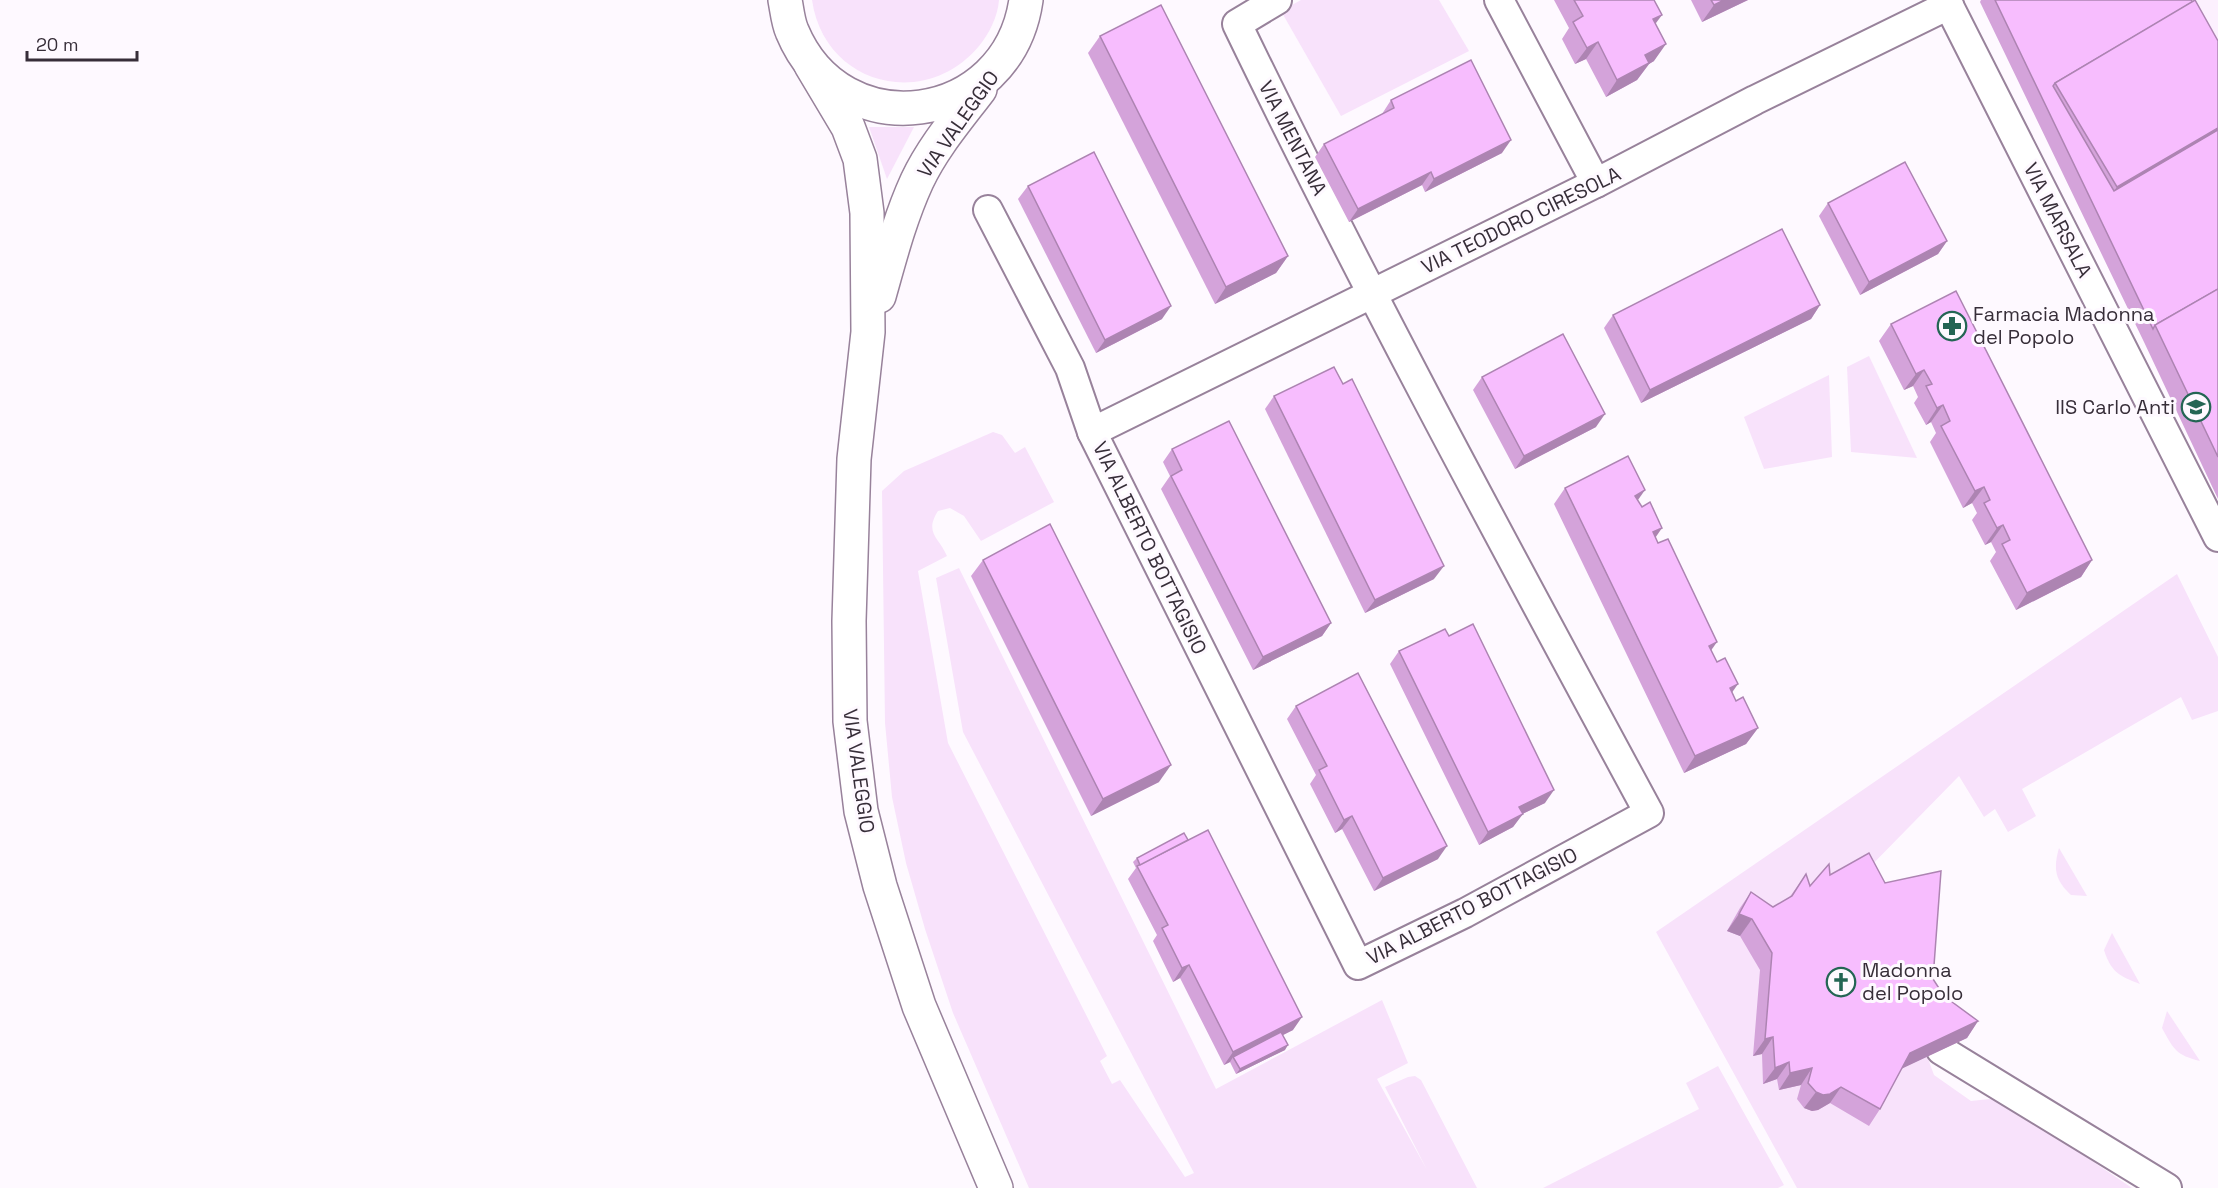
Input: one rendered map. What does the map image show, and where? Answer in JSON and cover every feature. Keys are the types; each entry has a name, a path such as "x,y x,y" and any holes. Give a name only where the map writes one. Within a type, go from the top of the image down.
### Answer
{"main road":[{"name":"VIA VALEGGIO","path":"785,0 791,30 848,127 860,159 867,213 868,332 854,459 849,621 850,721 861,810 880,886 919,1006 996,1188"},
{"path":"811,64 839,90 873,105 911,109 948,101 981,83 1006,55 1017,34 1026,0"},
{"name":"VIA VALEGGIO","path":"868,332 897,234 917,181 938,146 1006,55"}],"street":[{"name":"VIA MENTANA","path":"1277,0 1237,24 1293,141 1372,294"},
{"path":"1499,0 1596,183"},
{"name":"VIA TEODORO CIRESOLA","path":"1092,432 1596,183 1947,3"},
{"name":"VIA MARSALA","path":"1947,3 2218,537"},
{"name":"VIA ALBERTO BOTTAGISIO","path":"988,210 1070,368 1092,432 1358,965 1465,913 1649,813 1372,294"},
{"path":"1941,1050 2167,1188"}],"shaded area":[{"path":"812,0 999,0 995,18 986,36 979,46 957,66 932,78 906,82 880,79 856,69 836,52 820,29"},
{"path":"1301,0 1439,0 1469,51 1341,116 1281,11"},
{"path":"2174,0 2218,0 2218,69"},
{"path":"869,127 914,127 887,179"},
{"path":"1869,356 1917,458 1851,452 1847,367"},
{"path":"1829,375 1832,457 1764,469 1744,417"},
{"path":"993,432 1002,435 1015,453 1025,447 1054,502 981,541 964,516 950,508 938,511 934,518 932,525 934,535 947,556 918,571 948,743 1107,1056 1100,1061 1112,1084 1120,1080 1185,1177 1194,1173 963,732 936,578 959,568 1216,1089 1382,1000 1408,1063 1377,1079 1427,1170 1385,1087 1408,1077 1415,1076 1421,1080 1477,1188 1029,1188 953,1013 925,929 906,863 892,797 885,723 882,491 904,471"},
{"path":"2177,574 2218,657 2218,711 2192,720 2181,697 2022,789 2036,816 2008,832 1995,809 1984,817 1959,776 1861,876 1934,1075 1971,1101 1999,1098 2132,1188 1797,1188 1656,932"},
{"path":"2059,848 2087,896 2071,895 2059,879 2056,862"},
{"path":"2112,933 2140,984 2121,976 2110,963 2104,950"},
{"path":"2167,1011 2200,1061 2181,1054 2170,1042 2162,1028"},
{"path":"1718,1066 1784,1185 1778,1188 1543,1188 1699,1109 1686,1083"}],"building":[{"path":"1574,0 1654,0 1662,15 1653,19 1666,44 1645,55 1649,63 1617,80 1598,42 1587,48 1573,22 1583,16"},
{"path":"1711,0 1724,0 1714,5"},
{"path":"1995,0 2191,0 2193,2 2053,86 2114,191 2218,130 2218,289 2155,325 2153,329"},
{"path":"2195,0 2218,41 2218,128 2117,187 2055,83"},
{"path":"1161,5 1288,256 1226,287 1100,36"},
{"path":"1471,60 1511,140 1434,179 1431,172 1358,209 1324,144 1394,108 1391,100"},
{"path":"1094,152 1171,306 1105,340 1028,186"},
{"path":"1905,162 1947,241 1869,282 1828,203"},
{"path":"1782,229 1820,305 1650,390 1613,315"},
{"name":"IIS Carlo Anti","path":"2218,289 2218,457 2155,325"},
{"path":"1956,291 2092,560 2027,593 2002,544 2010,540 2003,525 1997,528 1984,503 1990,500 1984,487 1975,491 1941,426 1950,421 1943,405 1937,408 1926,386 1932,384 1924,370 1916,374 1891,324"},
{"path":"1563,334 1605,414 1524,456 1482,377"},
{"path":"1334,367 1343,384 1352,379 1444,566 1375,600 1274,396"},
{"path":"1229,421 1331,623 1263,657 1171,476 1182,470 1172,449"},
{"path":"1628,456 1645,490 1635,496 1642,507 1650,502 1662,528 1653,532 1658,543 1668,539 1717,642 1709,646 1717,662 1725,658 1738,684 1730,688 1736,701 1743,697 1758,728 1695,756 1565,488"},
{"path":"1050,524 1171,765 1103,799 983,560"},
{"path":"1473,624 1554,790 1519,807 1523,814 1488,832 1399,651 1445,629 1449,636"},
{"path":"1358,673 1447,846 1383,878 1352,816 1344,820 1319,770 1327,766 1296,706"},
{"path":"1208,830 1302,1017 1233,1052 1189,965 1182,968 1162,928 1168,925 1137,866"},
{"path":"1184,833 1188,840 1140,865 1137,858"},
{"name":"Madonna del Popolo","path":"1869,853 1885,883 1941,871 1933,979 1944,996 1978,1021 1910,1053 1880,1109 1841,1087 1830,1094 1823,1095 1816,1092 1808,1083 1812,1068 1790,1073 1789,1062 1775,1068 1773,1037 1765,1039 1772,953 1752,919 1739,914 1751,892 1773,907 1792,896 1806,874 1810,886 1829,864 1830,875"},
{"path":"1281,1032 1288,1045 1240,1069 1233,1057"}],"place":[{"name":"Farmacia Madonna del Popolo","path":"1952,326"},
{"name":"IIS Carlo Anti","path":"2196,407"},
{"name":"Madonna del Popolo","path":"1841,982"}]}
